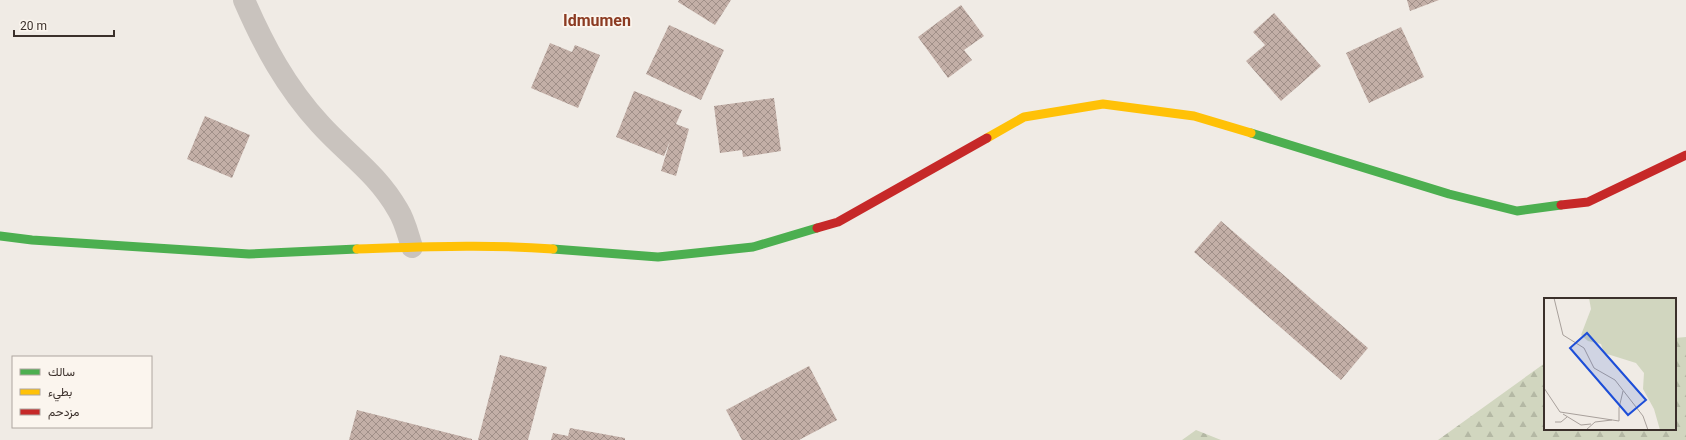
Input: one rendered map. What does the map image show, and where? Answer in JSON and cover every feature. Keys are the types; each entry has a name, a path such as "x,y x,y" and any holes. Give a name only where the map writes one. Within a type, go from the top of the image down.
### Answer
{"street":[{"path":"244,0 264,44 291,89 321,125 359,161 383,187 399,211 412,247"},
{"path":"0,236 32,240 249,254 412,247 515,246 658,257 753,247 838,222 1024,117 1103,104 1194,116 1449,194 1517,211 1588,202 1686,155"}],"green space":[{"path":"1686,337 1686,440 1438,440 1544,364 1544,430 1676,430 1676,338"},
{"path":"1196,430 1221,440 1182,440"}],"building":[{"path":"679,0 731,0 715,25 678,2"},
{"path":"1407,0 1439,0 1410,11"},
{"path":"961,5 984,36 964,50 972,60 948,78 918,37"},
{"path":"1274,13 1321,66 1281,101 1246,61 1265,45 1253,32"},
{"path":"669,25 724,50 701,100 646,74"},
{"path":"1401,27 1424,77 1369,103 1346,53"},
{"path":"550,43 572,52 575,45 600,55 578,108 531,88"},
{"path":"634,91 682,110 676,124 689,129 676,176 661,171 670,141 664,156 616,137"},
{"path":"774,98 781,151 743,157 742,150 720,153 714,106"},
{"path":"205,116 250,135 232,178 187,159"},
{"path":"1221,221 1368,348 1341,380 1194,252"},
{"path":"500,355 547,367 528,440 478,440"},
{"path":"809,366 837,420 799,440 742,440 726,410"},
{"path":"357,410 472,439 472,440 349,440"},
{"path":"570,428 625,438 625,440 551,440 553,433 568,436"}],"traffic: fast":[{"path":"1251,133 1449,194 1517,211 1561,205"},
{"path":"553,249 658,257 753,247 817,228"},
{"path":"0,236 32,240 249,254 357,249"}],"traffic: slow":[{"path":"987,138 1024,117 1103,104 1194,116 1251,133"},
{"path":"357,249 480,246 553,249"}],"traffic: jam":[{"path":"817,228 838,222 987,138"},
{"path":"1561,205 1588,202 1686,155"}],"district":[{"name":"Idmumen","path":"597,20"}]}
